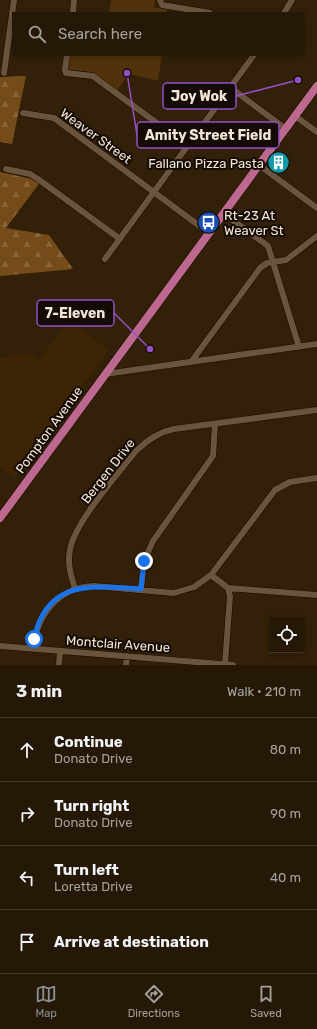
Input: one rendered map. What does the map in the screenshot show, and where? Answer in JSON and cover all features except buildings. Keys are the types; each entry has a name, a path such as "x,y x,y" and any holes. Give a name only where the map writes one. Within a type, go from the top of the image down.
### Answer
{"main road":[{"name":"Pompton Avenue","path":"0,518 317,86"}],"street":[{"path":"12,12 14,0"},
{"path":"73,12 74,0"},
{"path":"285,12 292,0"},
{"path":"160,1 162,5 204,12"},
{"path":"4,73 12,15"},
{"path":"67,56 65,71 71,74 93,76 188,146"},
{"path":"105,259 253,56"},
{"path":"231,88 286,129"},
{"name":"Weaver Street","path":"22,113 54,118 209,234"},
{"path":"295,116 317,132"},
{"path":"259,165 317,208"},
{"path":"6,169 30,174 120,239"},
{"path":"224,214 268,246 274,262 275,273 299,347"},
{"path":"191,362 260,268 267,263 286,260 317,236"},
{"path":"105,374 317,344"},
{"name":"Bergen Drive","path":"75,589 69,564 73,538 78,528 146,440 164,432 317,410"},
{"path":"141,589 144,561 153,541 213,456 215,424"},
{"path":"33,649 35,632 44,614 57,599 75,589 94,586 167,592 180,592 194,587 211,575 275,490 290,482 317,478"},
{"path":"211,575 228,588 317,595"},
{"path":"225,664 230,596 228,588"},
{"name":"Montclair Avenue","path":"0,646 152,658 193,663 233,665"},
{"path":"59,665 60,651"},
{"path":"126,665 127,656"}],"shaded area":[{"path":"111,0 155,0 154,7 167,9 167,12 109,12"},
{"path":"69,56 162,56 158,81 129,74 117,91 92,72 69,70"},
{"path":"69,320 109,350 15,478 0,468 0,358 28,353 39,360"}],"green space":[{"path":"26,76 12,144 0,142 0,77"},
{"path":"0,172 41,181 6,228 49,235 73,269 0,276"}],"place":[{"name":"Amity Street Field","path":"127,73"},
{"name":"Joy Wok","path":"298,80"},
{"name":"Fallano Pizza Pasta","path":"279,163"},
{"name":"Rt-23 At Weaver St","path":"209,222"},
{"name":"7-Eleven","path":"150,349"}],"route":[{"path":"34,639 35,632 44,614 57,599 68,591 87,586 141,589 144,561"}]}
